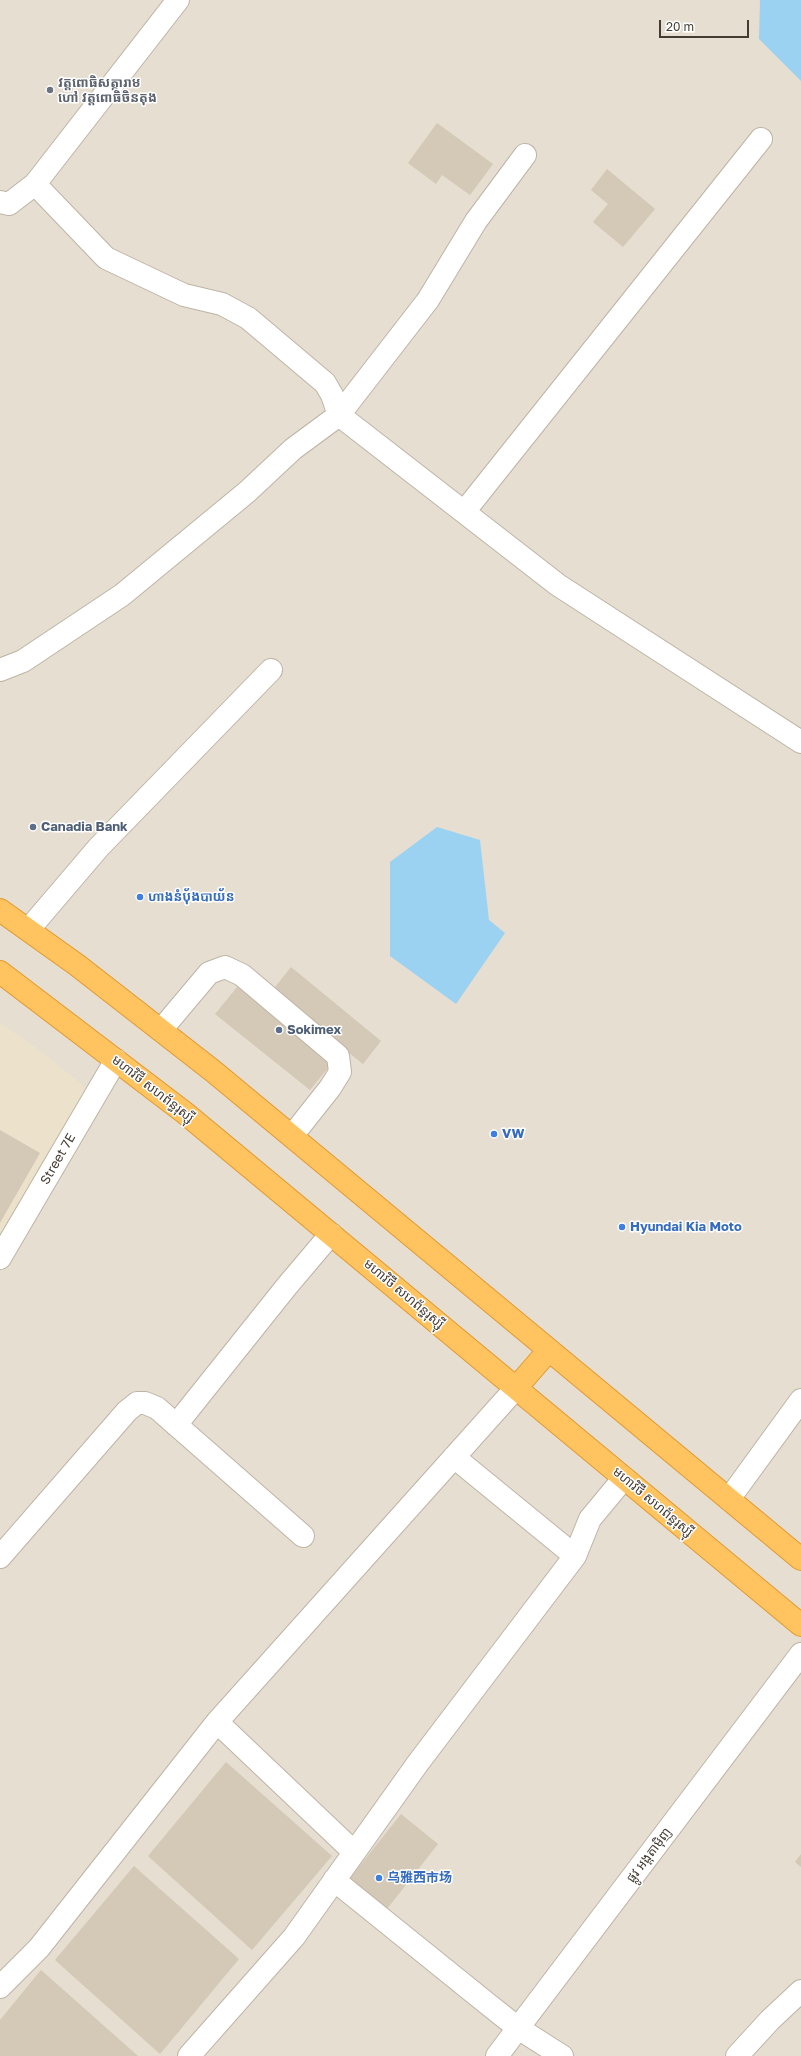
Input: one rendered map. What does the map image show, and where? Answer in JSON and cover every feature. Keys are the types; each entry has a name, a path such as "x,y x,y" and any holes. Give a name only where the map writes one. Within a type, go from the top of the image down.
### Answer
{"highway":[{"path":"0,910 29,929 162,1030 292,1136 801,1559"},
{"name":"មហាវិថី សហព័ន្ធរុស្ស៊ី","path":"1,975 185,1113 801,1625"},
{"path":"516,1388 549,1350"}],"street":[{"path":"0,202 9,204 35,184 178,0"},
{"path":"464,512 761,139"},
{"path":"0,670 23,661 122,595 247,492 293,449 339,415 428,300 476,221 525,155"},
{"path":"35,184 106,258 184,295 222,304 248,318 325,383 332,394 339,415 558,585 801,742"},
{"path":"29,929 99,847 271,670"},
{"path":"162,1030 209,973 225,967 242,975 338,1056 340,1072 330,1088 292,1136"},
{"name":"Street 7E","path":"0,1258 116,1060"},
{"path":"176,1425 286,1286 331,1234"},
{"path":"0,1987 39,1948 217,1722 516,1388"},
{"path":"729,1499 801,1400"},
{"path":"0,1557 127,1411 137,1403 146,1403 157,1408 303,1536"},
{"path":"454,1457 575,1556"},
{"path":"189,2056 294,1937 418,1763 575,1556 590,1519 624,1478"},
{"name":"ផ្លូវ អង្តតាម៉ិញ","path":"497,2056 801,1654"},
{"path":"217,1722 354,1852"},
{"path":"334,1880 518,2028 562,2056"},
{"path":"737,2056 770,2020 801,1991"}],"shaded area":[{"path":"0,0 801,0 801,2056 0,2056"},
{"path":"0,1023 42,1052 91,1092 0,1241"}],"water":[{"path":"760,0 801,0 801,81 759,39"},
{"path":"437,827 480,840 489,920 505,933 456,1004 390,956 390,862"}],"building":[{"path":"437,123 493,164 470,195 442,175 436,184 408,163"},
{"path":"607,169 655,209 623,247 593,222 608,204 591,190"},
{"path":"291,967 381,1041 363,1064 272,991"},
{"path":"242,981 337,1057 310,1090 215,1014"},
{"path":"0,1130 40,1153 0,1223"},
{"path":"226,1762 332,1856 252,1950 148,1856"},
{"path":"401,1814 438,1844 387,1909 370,1895 343,1887"},
{"path":"801,1854 801,1867 795,1862"},
{"path":"134,1866 239,1959 160,2054 55,1960"},
{"path":"41,1970 138,2056 0,2056 0,2020"}],"place":[{"name":"វត្តពោធិសត្តារាម ហៅ វត្តពោធិចិនតុង","path":"50,90"},
{"name":"Canadia Bank","path":"33,827"},
{"name":"ហាងនំបុ័ងបាយ័ន","path":"140,897"},
{"name":"Sokimex","path":"279,1030"},
{"name":"VW","path":"494,1134"},
{"name":"Hyundai Kia Moto","path":"622,1227"},
{"name":"乌雅西市场","path":"379,1878"}]}
